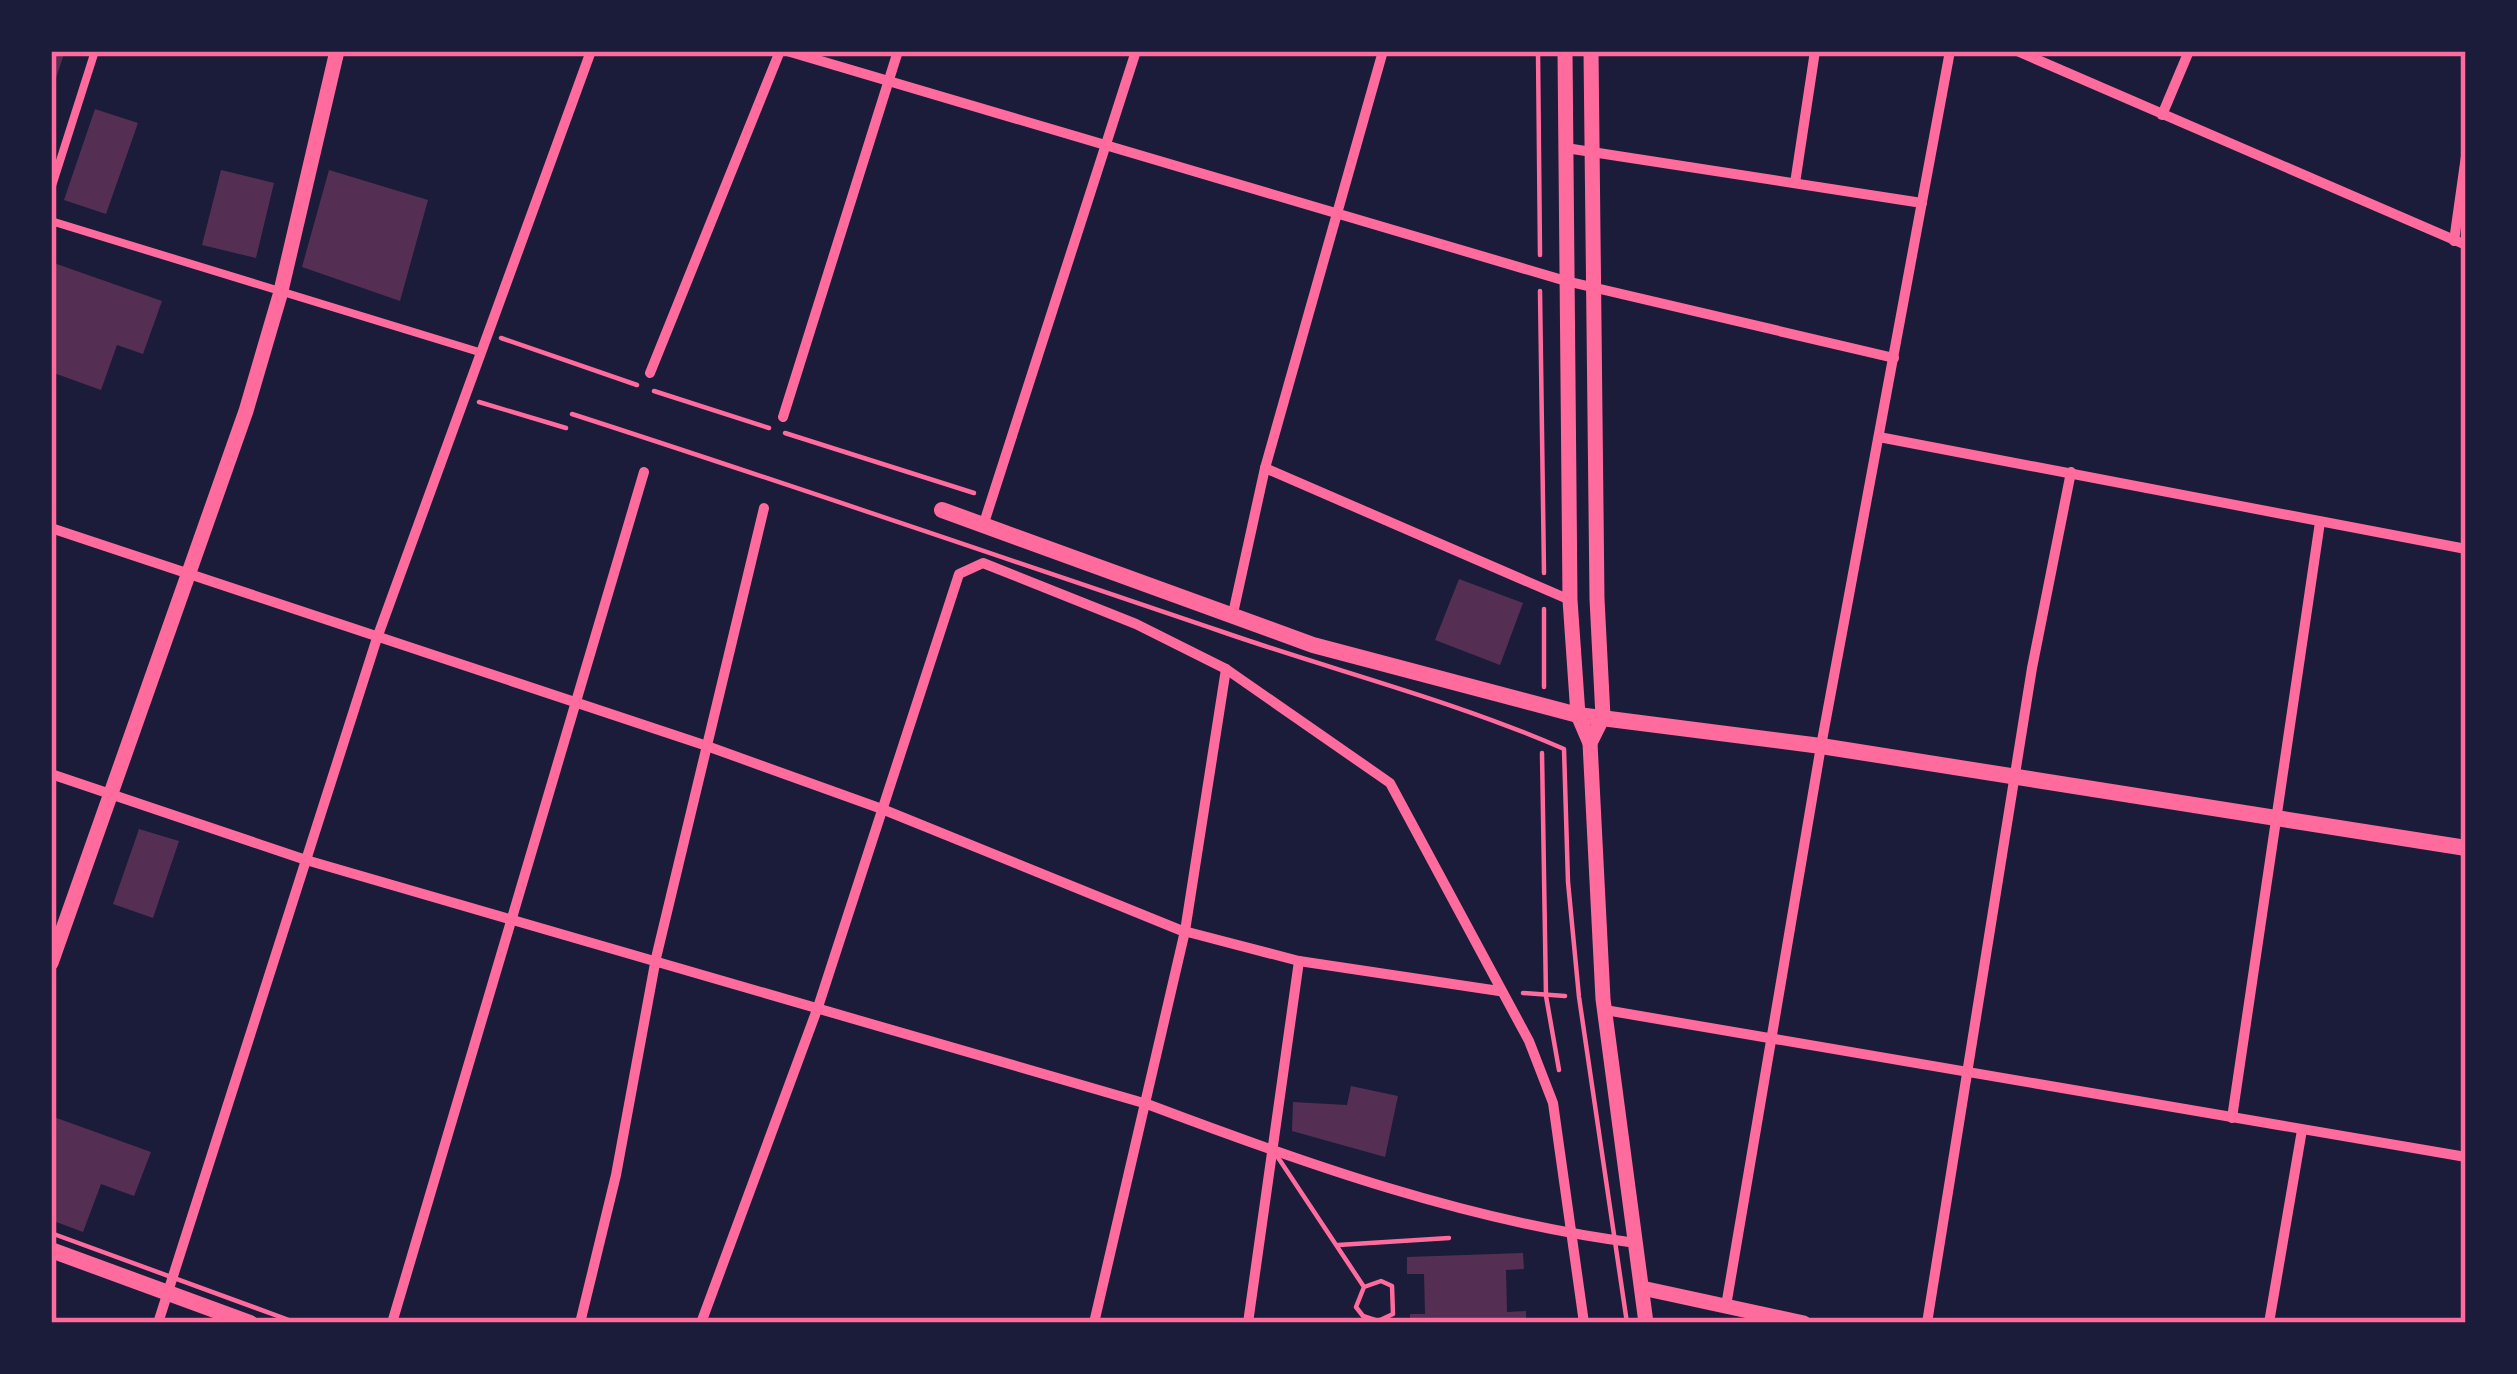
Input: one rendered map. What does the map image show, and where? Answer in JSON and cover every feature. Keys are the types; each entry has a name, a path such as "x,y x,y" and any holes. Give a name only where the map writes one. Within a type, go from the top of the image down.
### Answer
{"main road":[{"path":"51,963 173,597 189,574 280,295 337,51"},
{"path":"1565,51 1570,600 1578,715 1590,743 1604,1010 1646,1323"},
{"path":"1590,743 1603,717 1592,51"},
{"path":"941,510 1232,618 1578,715 1821,746 2466,848"},
{"path":"51,1250 170,1286 250,1323"},
{"path":"1642,1288 1804,1323"}],"street":[{"path":"51,189 94,51"},
{"path":"158,1323 377,638 591,51"},
{"path":"650,373 783,51 1107,142 1565,281 1894,358"},
{"path":"783,417 898,51"},
{"path":"983,526 1136,51"},
{"path":"1232,618 1265,468 1383,51"},
{"path":"1795,183 1815,51"},
{"path":"1726,1306 1821,746 1950,51"},
{"path":"2017,51 2460,243 2466,156"},
{"path":"2162,115 2189,51"},
{"path":"1566,148 1922,203"},
{"path":"51,221 280,295 479,352"},
{"path":"1879,436 2466,549"},
{"path":"1265,468 1570,600"},
{"path":"392,1323 644,472"},
{"path":"1927,1323 2014,776 2071,472"},
{"path":"580,1323 616,1175 656,958 704,745 764,508"},
{"path":"2232,1118 2320,522"},
{"path":"51,528 704,745 882,809 1185,932 1298,961 1499,991"},
{"path":"700,1323 818,1007 959,574 983,563 1136,624 1226,669 1390,782 1529,1041 1553,1103 1584,1323"},
{"path":"1094,1323 1185,932 1226,669"},
{"path":"51,774 307,860 516,916 1147,1104 1274,1152 1572,1236 1636,1243"},
{"path":"1248,1323 1298,961"},
{"path":"1604,1010 2466,1157"},
{"path":"2270,1323 2302,1130"}],"lane":[{"path":"572,414 976,545 1049,575 1230,635 1474,709 1564,748 1568,881 1579,997 1627,1323"},
{"path":"1274,1152 1364,1287"},
{"path":"51,1233 170,1286 297,1323"},
{"path":"1338,1245 1449,1238"},
{"path":"1381,1280 1392,1286 1393,1314 1378,1321 1363,1316 1356,1306 1364,1287 1381,1280"}],"path":[{"path":"1538,51 1544,706"},
{"path":"486,333 992,498"},
{"path":"1542,739 1546,996 1561,1080"},
{"path":"1499,991 1579,997"}],"building":[{"path":"51,51 65,51 52,90 51,89"},
{"path":"95,109 138,123 106,214 64,200"},
{"path":"221,170 274,183 256,258 202,245"},
{"path":"329,170 428,200 400,301 302,267"},
{"path":"51,262 162,301 143,354 117,345 101,390 51,372"},
{"path":"1459,579 1523,603 1500,665 1435,640"},
{"path":"139,829 179,841 153,918 113,904"},
{"path":"1351,1086 1398,1096 1385,1157 1292,1131 1293,1102 1347,1105"},
{"path":"51,1116 151,1152 134,1196 101,1184 83,1232 51,1220"},
{"path":"1523,1253 1524,1269 1506,1270 1507,1312 1526,1311 1526,1323 1410,1323 1410,1314 1425,1314 1424,1274 1407,1274 1407,1257"}]}
